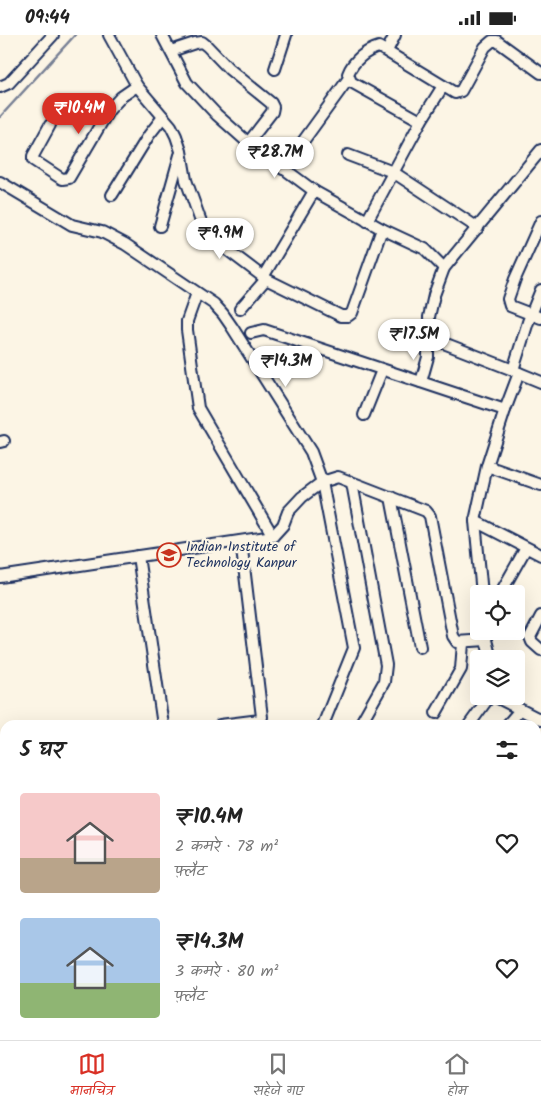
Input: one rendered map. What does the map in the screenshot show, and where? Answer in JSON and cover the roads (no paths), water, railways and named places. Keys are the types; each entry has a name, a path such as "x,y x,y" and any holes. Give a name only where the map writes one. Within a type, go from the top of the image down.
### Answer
{"street":[{"path":"0,87 9,83 53,35"},
{"path":"109,35 137,86 171,126 181,151 186,180 200,219 209,235 264,278 341,316 348,315 352,313 382,229"},
{"path":"162,35 187,83 217,115 248,143 314,191 382,229 425,249 444,268"},
{"path":"275,69 286,35"},
{"path":"387,51 395,35"},
{"path":"283,169 349,78 351,67 368,50 379,47 455,93 461,91 486,47 492,41 497,41 541,73"},
{"path":"171,51 202,42 229,69 271,103 273,107 272,112 248,143"},
{"path":"349,78 351,82 421,121"},
{"path":"50,125 33,156 33,161 62,179 66,179 69,178 108,110 121,97 137,86"},
{"path":"367,221 442,86"},
{"path":"112,195 149,135 163,117"},
{"path":"541,150 444,268 434,295 429,317 430,331 441,342 541,382"},
{"path":"160,226 181,151"},
{"path":"348,155 393,172 478,228"},
{"path":"0,182 72,225 102,232 125,244 214,304 223,313 311,452 322,482 354,648 325,720"},
{"path":"240,309 264,278 314,191"},
{"path":"536,316 510,306 508,299 522,261 541,221"},
{"path":"481,585 475,521 487,466 516,372 536,316 541,289"},
{"path":"197,293 187,321 186,330 198,408 273,536"},
{"path":"251,333 264,331 505,410"},
{"path":"421,382 428,357 428,343"},
{"path":"364,415 382,370"},
{"path":"487,466 541,485"},
{"path":"0,577 273,536 282,525 288,512 302,497 322,482 338,477 426,511 430,516 453,636 457,642 463,643 472,640"},
{"path":"352,483 386,665 384,682 363,720"},
{"path":"391,497 420,647"},
{"path":"475,521 541,555"},
{"path":"241,541 262,717 260,720"},
{"path":"505,585 526,547"},
{"path":"138,555 162,720"},
{"path":"541,616 530,637 532,642 541,650"},
{"path":"436,713 461,669 463,643"},
{"path":"473,720 485,705"},
{"path":"511,705 541,720"},
{"path":"512,720 520,709"}],"waterway":[{"path":"0,117 75,35"}],"place":[{"name":"Indian Institute of Technology Kanpur","path":"169,555"}]}
